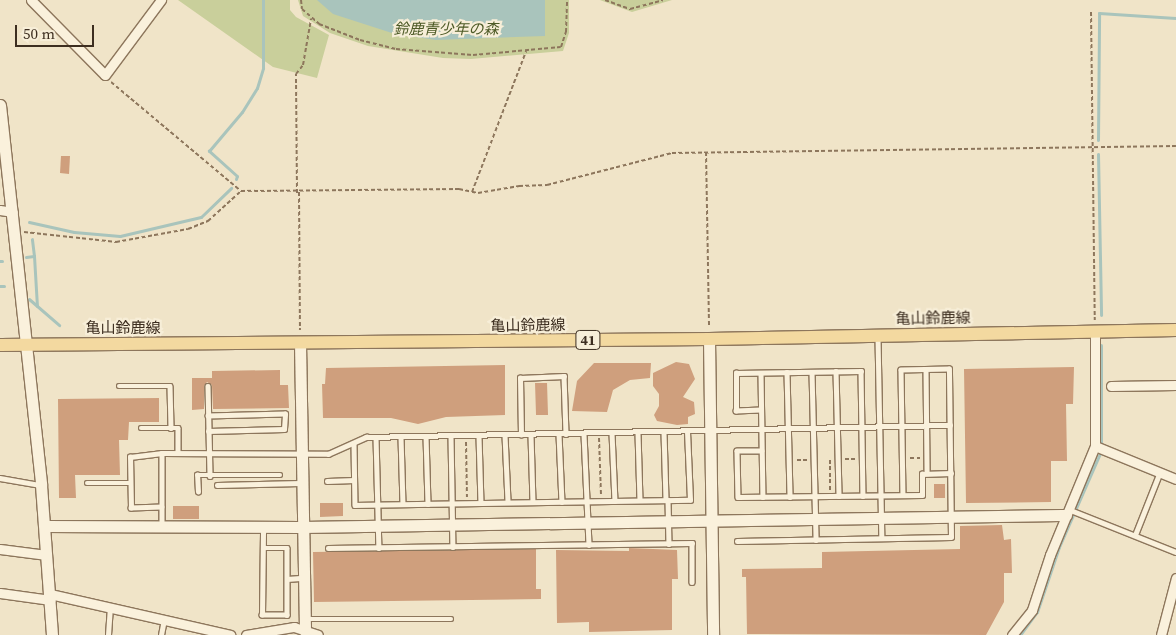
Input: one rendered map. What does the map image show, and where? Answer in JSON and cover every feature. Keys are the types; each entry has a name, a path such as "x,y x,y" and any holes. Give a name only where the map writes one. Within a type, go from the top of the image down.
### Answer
{"main road":[{"name":"亀山鈴鹿線","path":"0,345 709,339 1176,330"}],"street":[{"path":"31,0 105,75 161,0"},
{"path":"0,105 15,230 54,635"},
{"path":"0,210 13,212"},
{"path":"1012,635 1032,610 1095,446 1095,331"},
{"path":"709,339 708,429 713,635"},
{"path":"300,343 300,483 305,625"},
{"path":"1111,386 1176,385"},
{"path":"1095,446 1176,479"},
{"path":"45,526 261,524 302,527 379,526 951,517 1070,512"},
{"path":"0,549 47,555"},
{"path":"1161,635 1176,578"},
{"path":"0,593 51,597 110,607 230,635"},
{"path":"246,635 305,625 318,635"}],"lane":[{"path":"878,336 882,538"},
{"path":"737,541 951,537 949,369 901,370 903,495"},
{"path":"926,370 927,473"},
{"path":"761,410 736,411 736,373 861,371 863,496"},
{"path":"787,372 790,496"},
{"path":"812,372 816,540"},
{"path":"836,372 839,496"},
{"path":"761,373 763,497"},
{"path":"521,435 520,378 564,376 566,434"},
{"path":"119,386 170,386 171,428"},
{"path":"208,386 210,476"},
{"path":"208,416 285,414 284,429 208,431"},
{"path":"162,507 131,508 130,457 162,453 300,452 328,454 354,443 376,437 687,432 708,429 950,425"},
{"path":"141,428 178,428 178,453"},
{"path":"664,432 669,544"},
{"path":"354,443 355,505 690,500 687,432"},
{"path":"612,433 616,501"},
{"path":"638,433 640,500"},
{"path":"531,434 533,502"},
{"path":"559,434 562,502"},
{"path":"584,434 589,545"},
{"path":"505,435 508,502"},
{"path":"426,436 428,504"},
{"path":"450,436 453,547"},
{"path":"480,436 481,503"},
{"path":"376,437 379,548"},
{"path":"401,437 403,504"},
{"path":"762,451 737,451 738,497 922,495 922,474 951,473"},
{"path":"162,453 162,526"},
{"path":"1135,535 1160,472"},
{"path":"198,492 197,476 280,474"},
{"path":"0,478 40,485"},
{"path":"327,481 354,480"},
{"path":"88,483 130,483"},
{"path":"217,485 300,483"},
{"path":"1070,512 1176,552"},
{"path":"261,524 263,548 262,615 287,615 287,548 263,548"},
{"path":"328,548 692,544 692,582"},
{"path":"287,578 304,578"},
{"path":"108,635 110,607"},
{"path":"162,635 164,619"},
{"path":"305,625 451,619"}],"path":[{"path":"301,0 302,9 311,18 336,32 396,49 472,55 561,47 566,32 567,0"},
{"path":"605,0 630,9 663,0"},
{"path":"1091,12 1095,331"},
{"path":"300,343 296,74 303,65 311,18"},
{"path":"472,192 526,51"},
{"path":"105,75 149,117 237,185 241,191"},
{"path":"15,230 116,242 157,236 208,221 241,191 298,192 459,189 472,192 547,185 657,155 706,152 1176,146"},
{"path":"706,152 709,339"},
{"path":"599,433 602,501"},
{"path":"466,436 467,503"},
{"path":"902,458 927,458"},
{"path":"789,460 862,459"}],"green space":[{"path":"178,0 290,0 290,10 296,17 329,35 317,78 273,67"},
{"name":"鈴鹿青少年の森","path":"298,0 569,0 569,33 563,51 471,59 443,58 368,46 330,33 303,16"},
{"path":"600,0 672,0 632,12"}],"water":[{"path":"317,0 545,0 545,36 436,40 395,34 333,14"}],"building":[{"path":"61,156 70,156 69,174 60,173"},
{"path":"676,362 689,364 695,379 683,397 694,402 695,414 688,417 688,424 677,425 657,421 654,415 659,406 659,394 653,386 653,373"},
{"path":"594,363 651,363 650,378 630,380 613,390 607,412 572,411 577,381"},
{"path":"505,365 505,415 446,417 418,424 391,418 323,418 322,384 325,384 326,368"},
{"path":"1074,367 1073,404 1066,404 1067,461 1051,461 1051,502 966,503 964,369"},
{"path":"280,370 280,385 288,385 289,408 213,409 212,385 207,382 204,386 204,409 192,410 192,378 212,378 212,371"},
{"path":"535,383 547,383 548,415 536,415"},
{"path":"159,398 159,422 129,422 128,440 119,440 120,475 75,475 76,498 59,498 58,399"},
{"path":"934,484 945,484 945,498 934,498"},
{"path":"320,503 343,503 343,516 320,517"},
{"path":"173,506 199,506 199,519 173,519"},
{"path":"1002,525 1004,540 1011,539 1012,573 1004,573 1004,602 986,635 747,634 746,577 742,577 742,569 822,568 822,552 960,549 960,526"},
{"path":"629,548 677,550 678,579 672,579 672,630 589,632 589,622 557,623 556,550 629,551"},
{"path":"536,549 536,589 541,589 541,599 314,602 313,552"}],"waterway":[{"path":"236,179 237,176 209,151 242,112 257,88 263,68 263,0"},
{"path":"1098,140 1099,13 1176,18"},
{"path":"1098,154 1101,315"},
{"path":"29,222 74,232 120,236 201,217 231,188"},
{"path":"26,257 34,256 32,239"},
{"path":"34,256 37,306"},
{"path":"29,299 59,325"},
{"path":"1101,345 1101,443"},
{"path":"1020,635 1037,612 1059,547 1100,453"}]}
